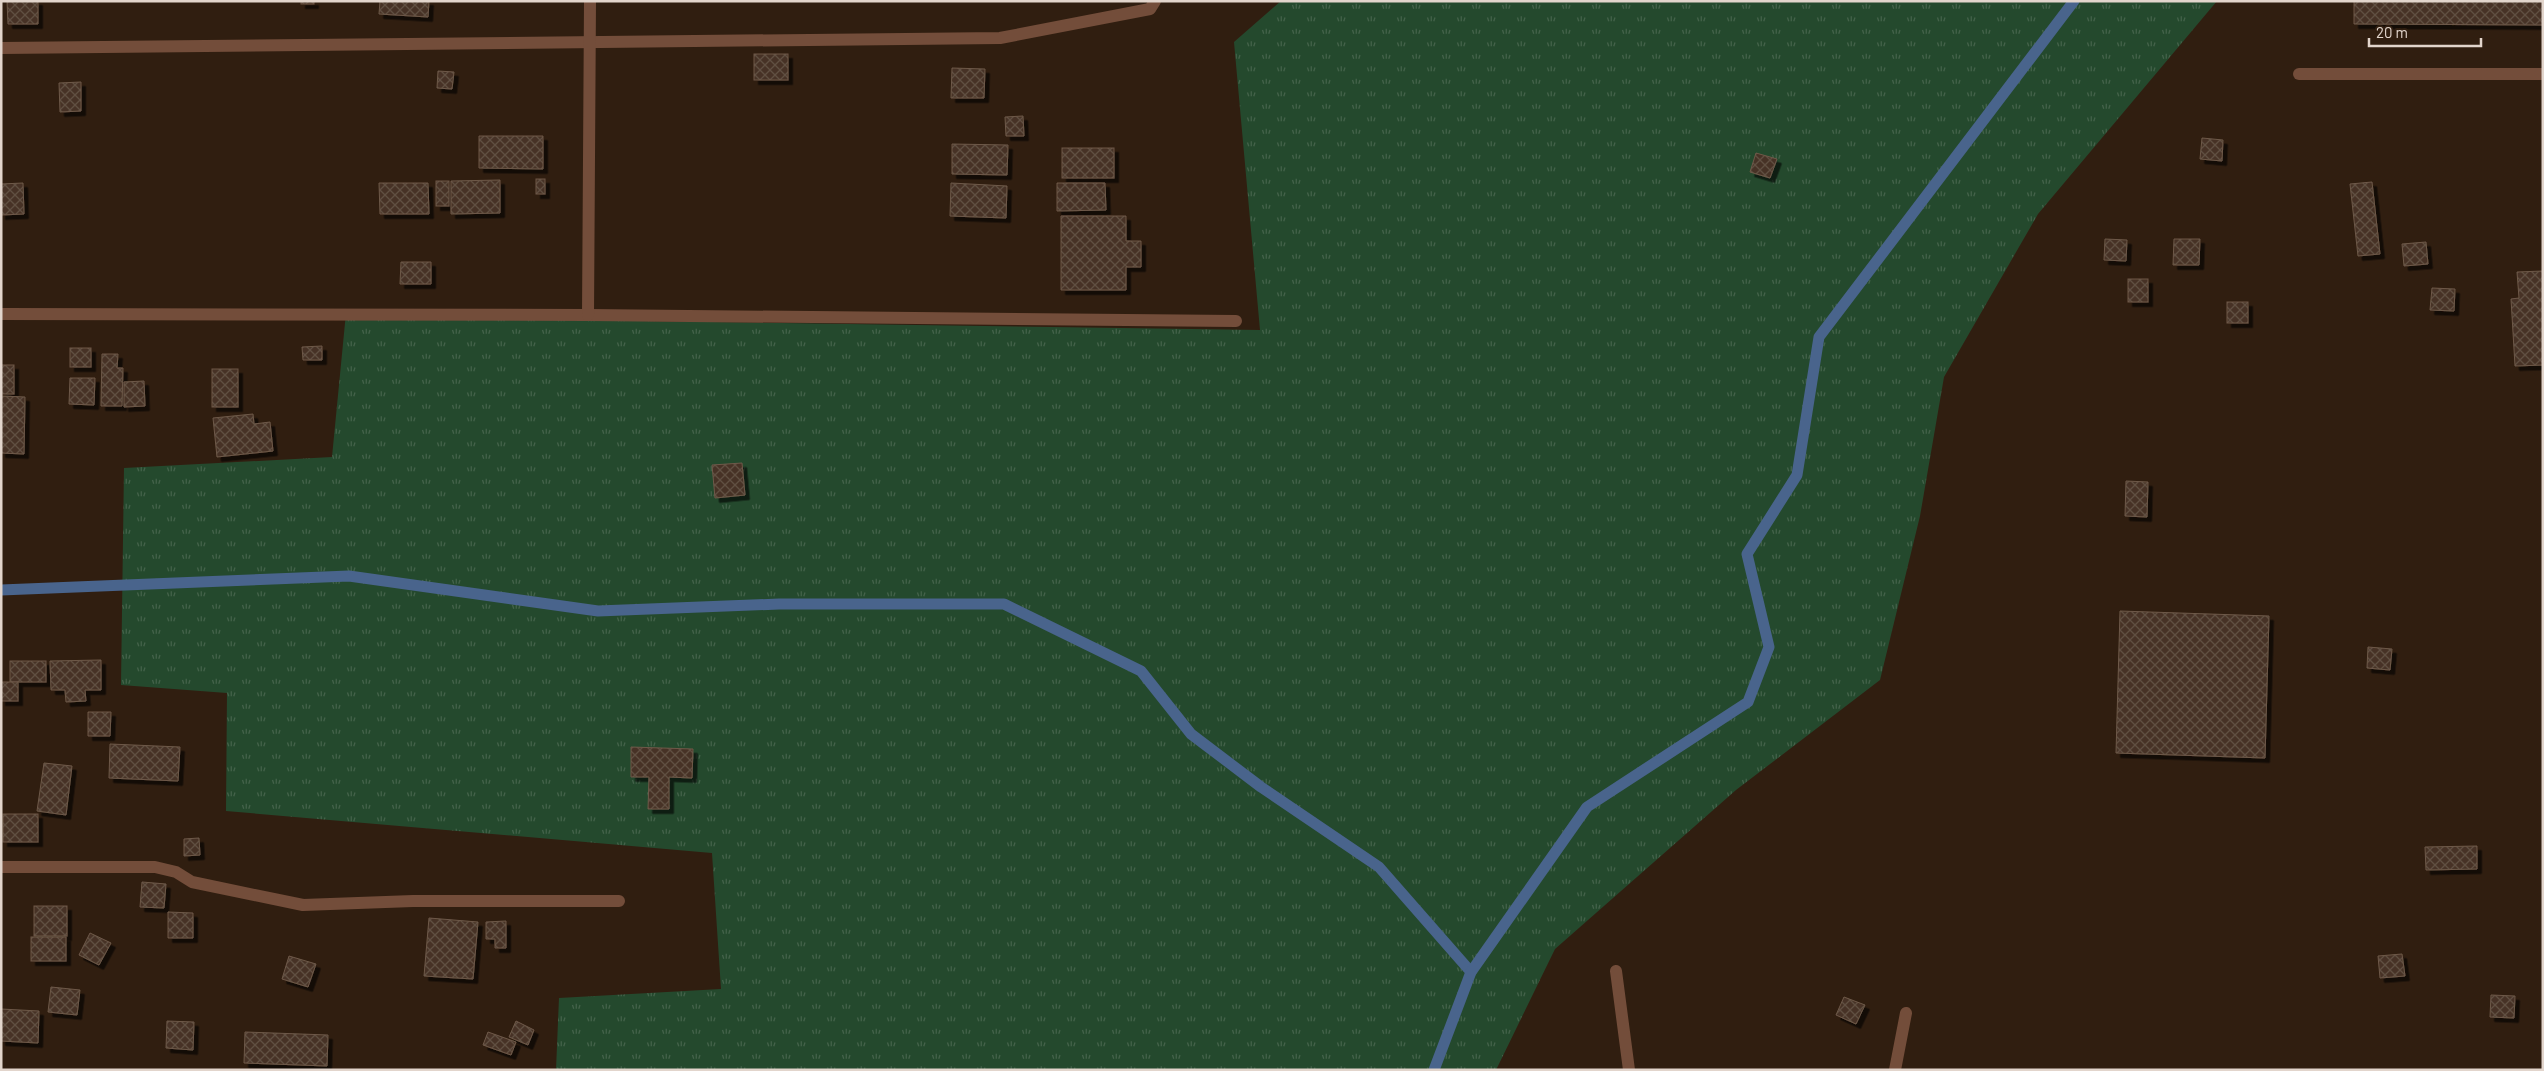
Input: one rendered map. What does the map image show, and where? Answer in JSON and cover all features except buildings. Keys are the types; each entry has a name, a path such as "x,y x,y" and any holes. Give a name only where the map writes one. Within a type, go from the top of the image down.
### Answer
{"street":[{"path":"588,315 590,1"},
{"path":"1,48 1000,38 1150,9 1155,1"},
{"path":"2299,74 2543,74"},
{"path":"1,314 588,315 1236,322"},
{"path":"1,867 155,866 176,872 192,882 302,905 412,901 619,901"},
{"path":"1616,971 1629,1070"},
{"path":"1895,1070 1906,1013"}],"green space":[{"path":"1281,1 2217,1 2038,214 1944,377 1920,516 1880,680 1736,790 1555,949 1496,1070 556,1070 559,998 721,989 712,853 226,811 227,693 121,685 124,468 332,457 346,313 568,320 1260,330 1234,42"}],"waterway":[{"path":"1434,1070 1471,972 1587,807 1748,702 1769,647 1747,554 1797,475 1819,337 2074,1"},
{"path":"1,590 349,576 598,611 779,604 1004,604 1141,671 1191,734 1261,787 1379,867 1471,972"}]}
